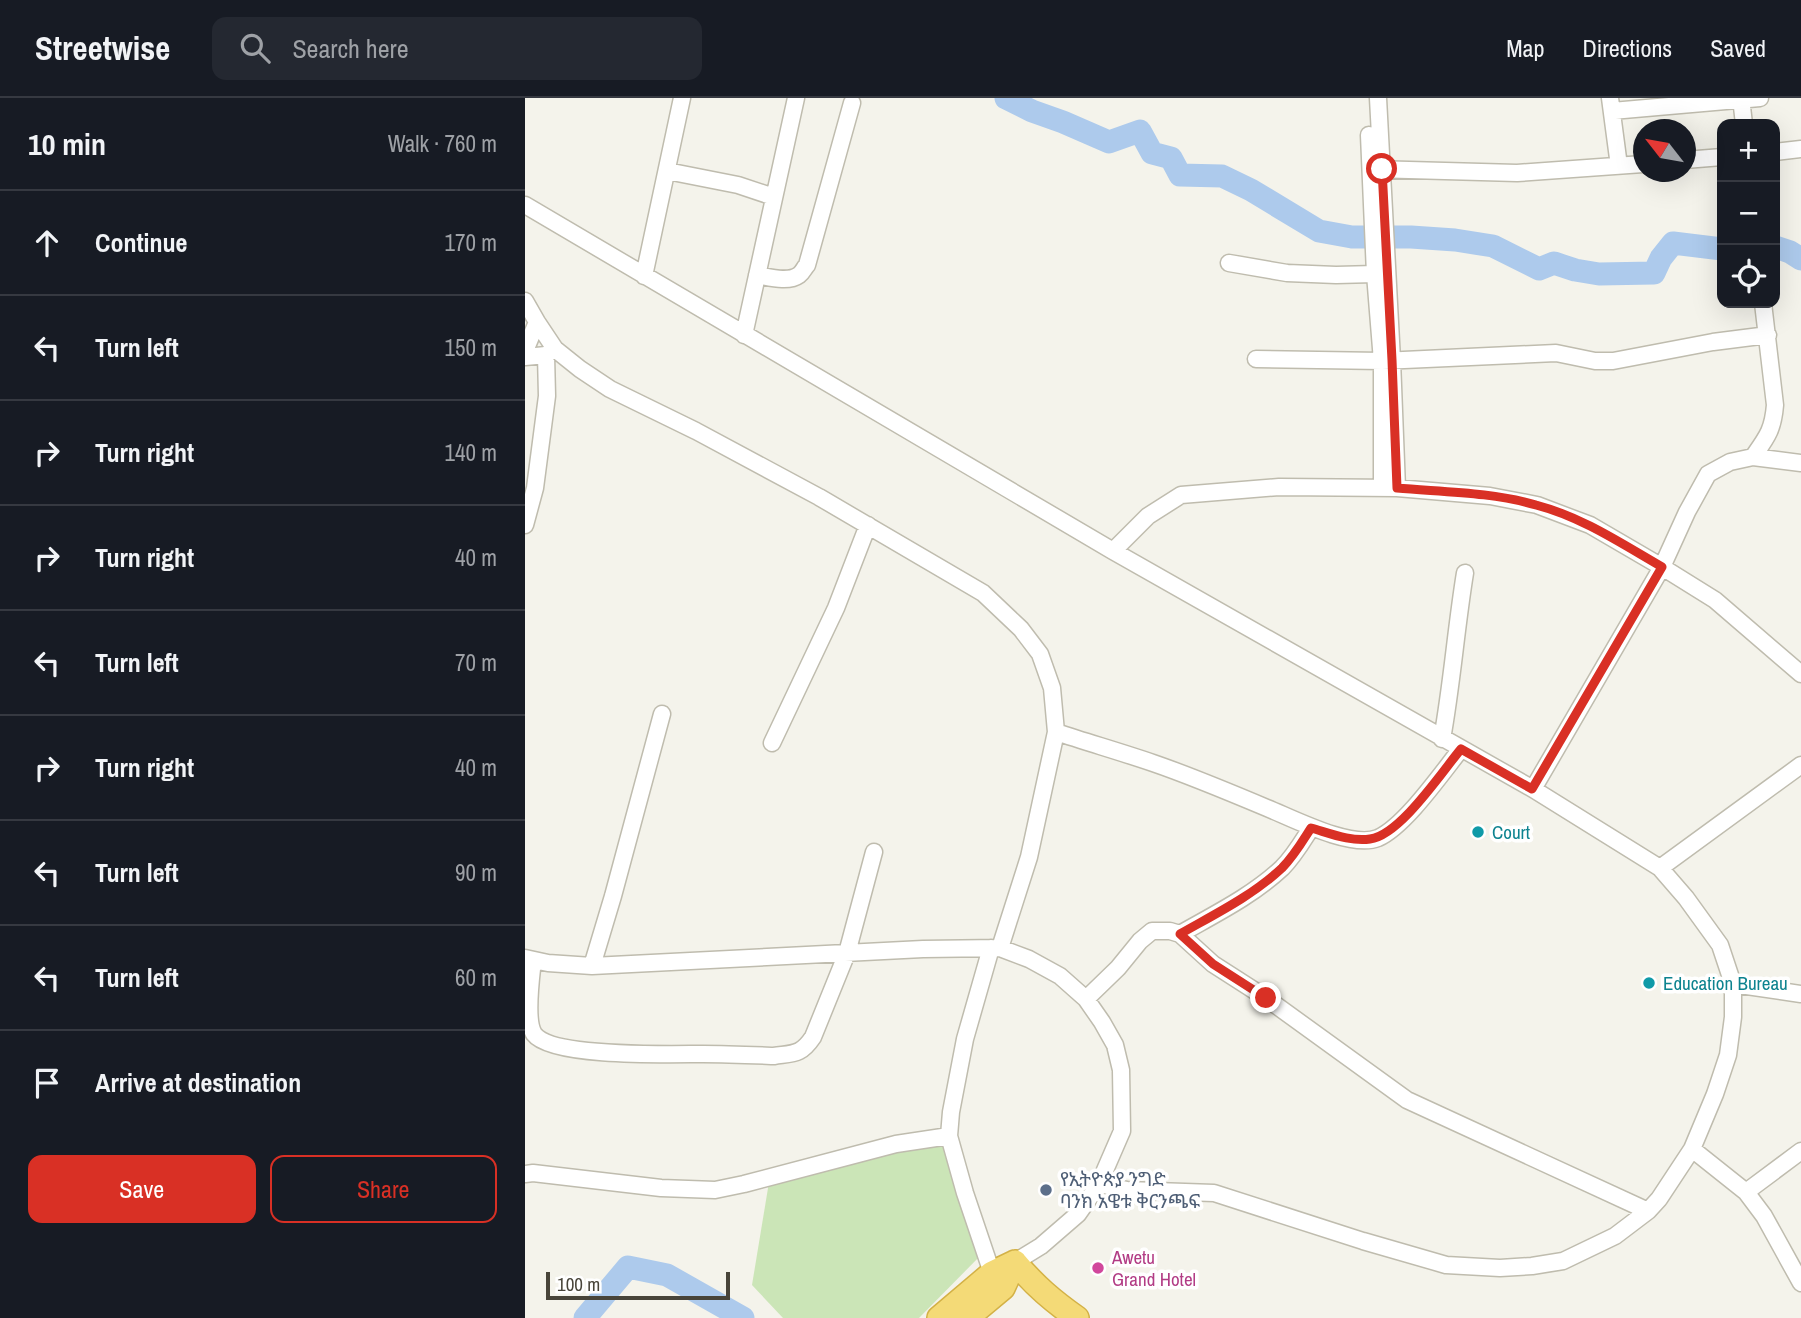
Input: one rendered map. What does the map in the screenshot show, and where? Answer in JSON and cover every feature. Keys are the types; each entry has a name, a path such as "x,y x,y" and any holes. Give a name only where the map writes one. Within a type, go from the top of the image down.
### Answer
{"highway":[{"path":"939,1318 992,1273 1016,1262"},
{"path":"967,1318 1003,1288 1016,1262"},
{"path":"1016,1262 1033,1283 1077,1318"}],"street":[{"path":"644,276 682,98"},
{"path":"744,335 796,98"},
{"path":"1373,98 1387,360 1390,488"},
{"path":"1619,166 1611,104 1760,98"},
{"path":"1742,99 1744,119"},
{"path":"757,275 790,278 799,275 807,265 852,103"},
{"path":"1780,151 1801,149"},
{"path":"1696,159 1717,157"},
{"path":"1376,169 1517,173 1633,165"},
{"path":"1376,169 1375,274 1387,360"},
{"path":"667,171 738,186 774,197"},
{"path":"525,205 1113,551 1532,789 1660,868 1720,945 1733,984 1733,1017 1728,1055 1692,1149 1648,1211 1615,1236 1563,1261 1500,1268 1446,1265 1214,1193 1127,1190 1099,1184"},
{"path":"1229,264 1287,273 1375,274"},
{"path":"525,301 551,352 535,488 525,525"},
{"path":"1753,457 1771,430 1774,420 1775,405 1764,308"},
{"path":"525,351 537,322"},
{"path":"1256,359 1387,360 1556,353 1595,361 1613,361 1768,335"},
{"path":"525,358 551,352 610,388 708,438 868,526 983,593 1021,628 1039,654 1052,688 1056,732 1029,857 965,1039 949,1136 992,1273"},
{"path":"1532,789 1662,567 1708,474 1730,462 1753,457 1801,463"},
{"path":"1113,551 1148,516 1181,495 1279,487 1390,488 1490,496 1537,505 1590,525 1715,600 1801,674"},
{"path":"772,743 836,608 868,526"},
{"path":"1442,739 1451,692 1465,573"},
{"path":"591,966 613,897 662,714"},
{"path":"1056,732 1153,763 1311,828 1367,840 1378,838 1403,820 1461,749"},
{"path":"1660,868 1801,765"},
{"path":"1180,934 1265,883 1297,850 1311,828"},
{"path":"874,852 847,953 820,1022 805,1048 795,1053 773,1056 624,1054 565,1048 535,1036 530,1026 529,959 591,966 847,953 996,948 1030,959 1060,976 1086,999 1115,1045 1121,1070 1122,1131 1099,1184 1079,1214 1041,1246 1016,1262"},
{"path":"1086,999 1152,931 1180,934 1213,964 1266,998 1406,1100 1648,1211"},
{"path":"1733,984 1801,994"},
{"path":"525,1174 692,1191 715,1190 896,1144 949,1136"},
{"path":"1692,1149 1746,1192 1764,1216 1801,1283"},
{"path":"1746,1192 1801,1151"}],"green space":[{"path":"955,1126 983,1253 919,1318 783,1318 752,1285 771,1170"}],"waterway":[{"path":"1006,98 1109,142 1140,131 1152,153 1171,158 1180,175 1222,176 1251,190 1319,231 1352,237 1455,240 1493,246 1539,269 1554,263 1599,274 1654,273 1661,258 1673,243 1717,248"},
{"path":"1780,249 1801,259"},
{"path":"585,1318 628,1267 667,1275 743,1318"}],"place":[{"name":"Court","path":"1478,832"},
{"name":"Education Bureau","path":"1649,983"},
{"name":"የኢትዮጵያ ንግድ ባንክ አዌቱ ቅርንጫፍ","path":"1046,1190"},
{"name":"Awetu Grand Hotel","path":"1098,1268"}],"route":[{"path":"1266,998 1213,964 1180,934 1265,883 1297,850 1311,828 1353,838 1378,838 1403,820 1461,749 1532,789 1662,567 1590,525 1537,505 1490,496 1397,488 1382,169"}]}
